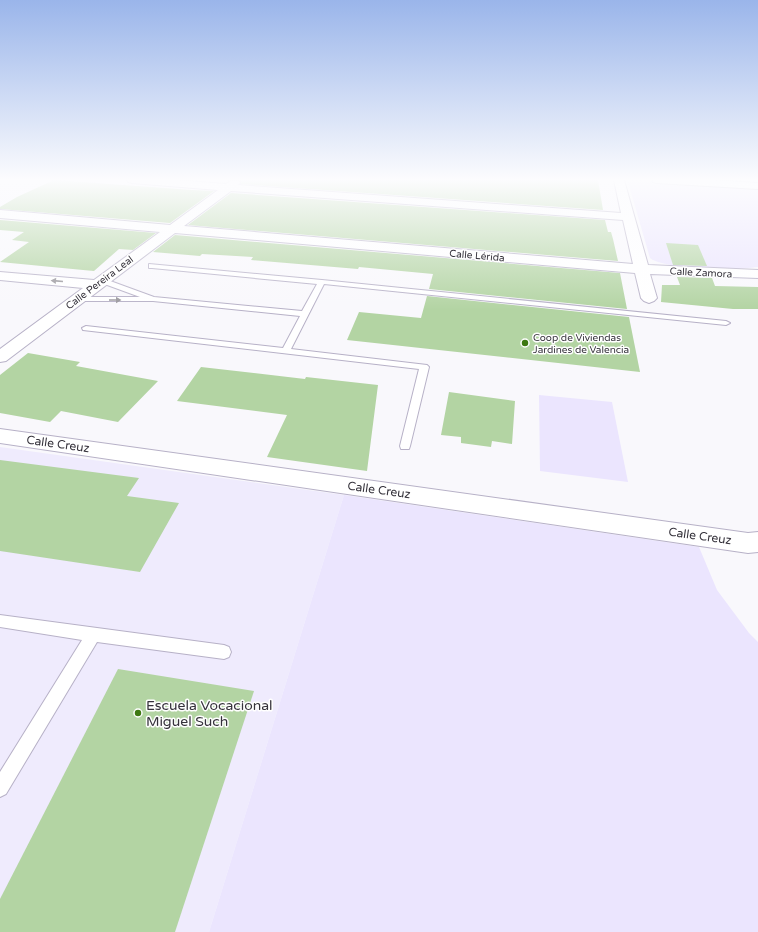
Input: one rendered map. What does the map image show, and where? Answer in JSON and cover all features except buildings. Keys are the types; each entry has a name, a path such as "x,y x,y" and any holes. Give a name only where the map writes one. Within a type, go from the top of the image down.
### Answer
{"street":[{"name":"Calle Lérida","path":"109,223 643,269"},
{"name":"Calle Pereira Leal","path":"0,357 179,223"},
{"path":"631,223 649,298"},
{"name":"Calle Zamora","path":"643,269 758,274"},
{"path":"0,276 99,282"},
{"name":"Calle Creuz","path":"0,436 724,539 758,542"}],"lane":[{"path":"152,266 726,323"},
{"path":"99,282 154,299"},
{"path":"286,350 322,282"},
{"path":"76,299 154,299 305,314"},
{"path":"86,328 424,367 406,446"},
{"path":"0,621 93,636 224,652"},
{"path":"0,788 93,636"}],"shaded area":[{"path":"640,223 758,223 758,267 719,269 685,267 658,262 650,258"},
{"path":"539,395 612,402 628,482 540,471"},
{"name":"Escuela Vocacional Miguel Such","path":"0,447 344,495 209,932 0,932"},
{"path":"344,495 699,547 717,590 749,633 758,642 758,932 209,932"}],"place":[{"name":"Coop de Viviendas Jardines de Valencia","path":"525,343"},
{"name":"Escuela Vocacional Miguel Such","path":"138,713"}]}
